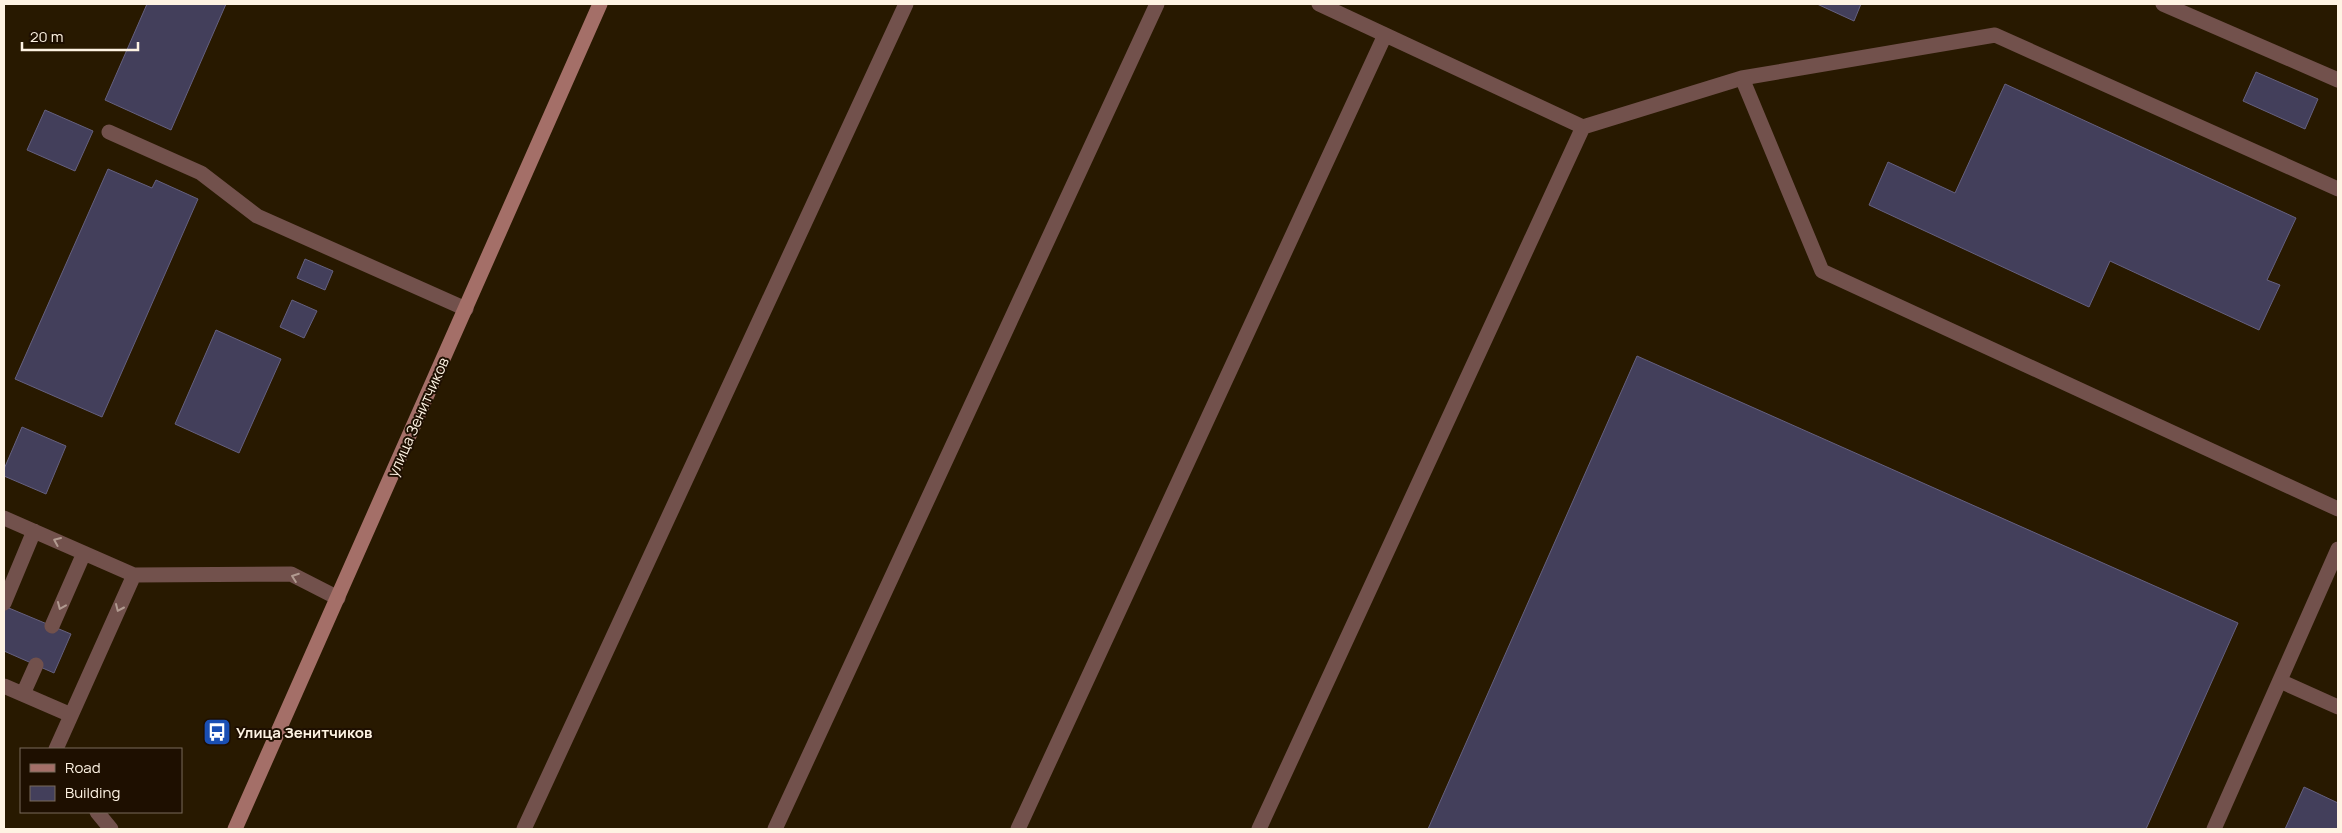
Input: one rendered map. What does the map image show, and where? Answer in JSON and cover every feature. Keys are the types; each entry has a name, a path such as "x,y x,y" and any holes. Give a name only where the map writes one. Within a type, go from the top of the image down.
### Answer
{"street":[{"name":"улица Зенитчиков","path":"235,829 466,309 597,5"}],"lane":[{"path":"524,829 906,4"},
{"path":"775,829 1157,4"},
{"path":"1319,4 1584,127 1742,78 1995,36 2338,189"},
{"path":"2163,4 2338,80"},
{"path":"1018,829 1385,35"},
{"path":"1742,78 1822,272 2338,509"},
{"path":"1258,829 1584,127"},
{"path":"108,132 202,173 257,216 466,309"},
{"path":"4,518 134,574 291,574 338,598"},
{"path":"4,603 34,531"},
{"path":"2214,829 2338,549"},
{"path":"52,626 84,553"},
{"path":"56,748 134,574"},
{"path":"23,694 36,665"},
{"path":"2280,681 2338,707"},
{"path":"4,686 71,715"},
{"path":"98,813 111,829"}],"building":[{"path":"147,4 226,4 171,130 105,100"},
{"path":"1817,4 1861,4 1854,21"},
{"path":"2256,72 2318,99 2305,129 2243,101"},
{"path":"2005,84 2296,218 2267,280 2280,285 2259,330 2110,261 2089,307 1869,205 1888,162 1955,193"},
{"path":"45,110 93,131 75,171 27,150"},
{"path":"108,169 152,188 156,180 198,199 102,417 15,379"},
{"path":"305,259 333,271 325,290 297,278"},
{"path":"292,300 317,311 304,338 280,327"},
{"path":"216,330 281,359 239,453 175,424"},
{"path":"1637,356 2238,623 2146,829 1428,829"},
{"path":"22,427 66,446 46,494 4,476 4,469"},
{"path":"4,606 71,634 54,673 4,651"},
{"path":"2304,787 2338,803 2338,829 2285,829"}],"place":[{"name":"Улица Зенитчиков","path":"217,732"}]}
